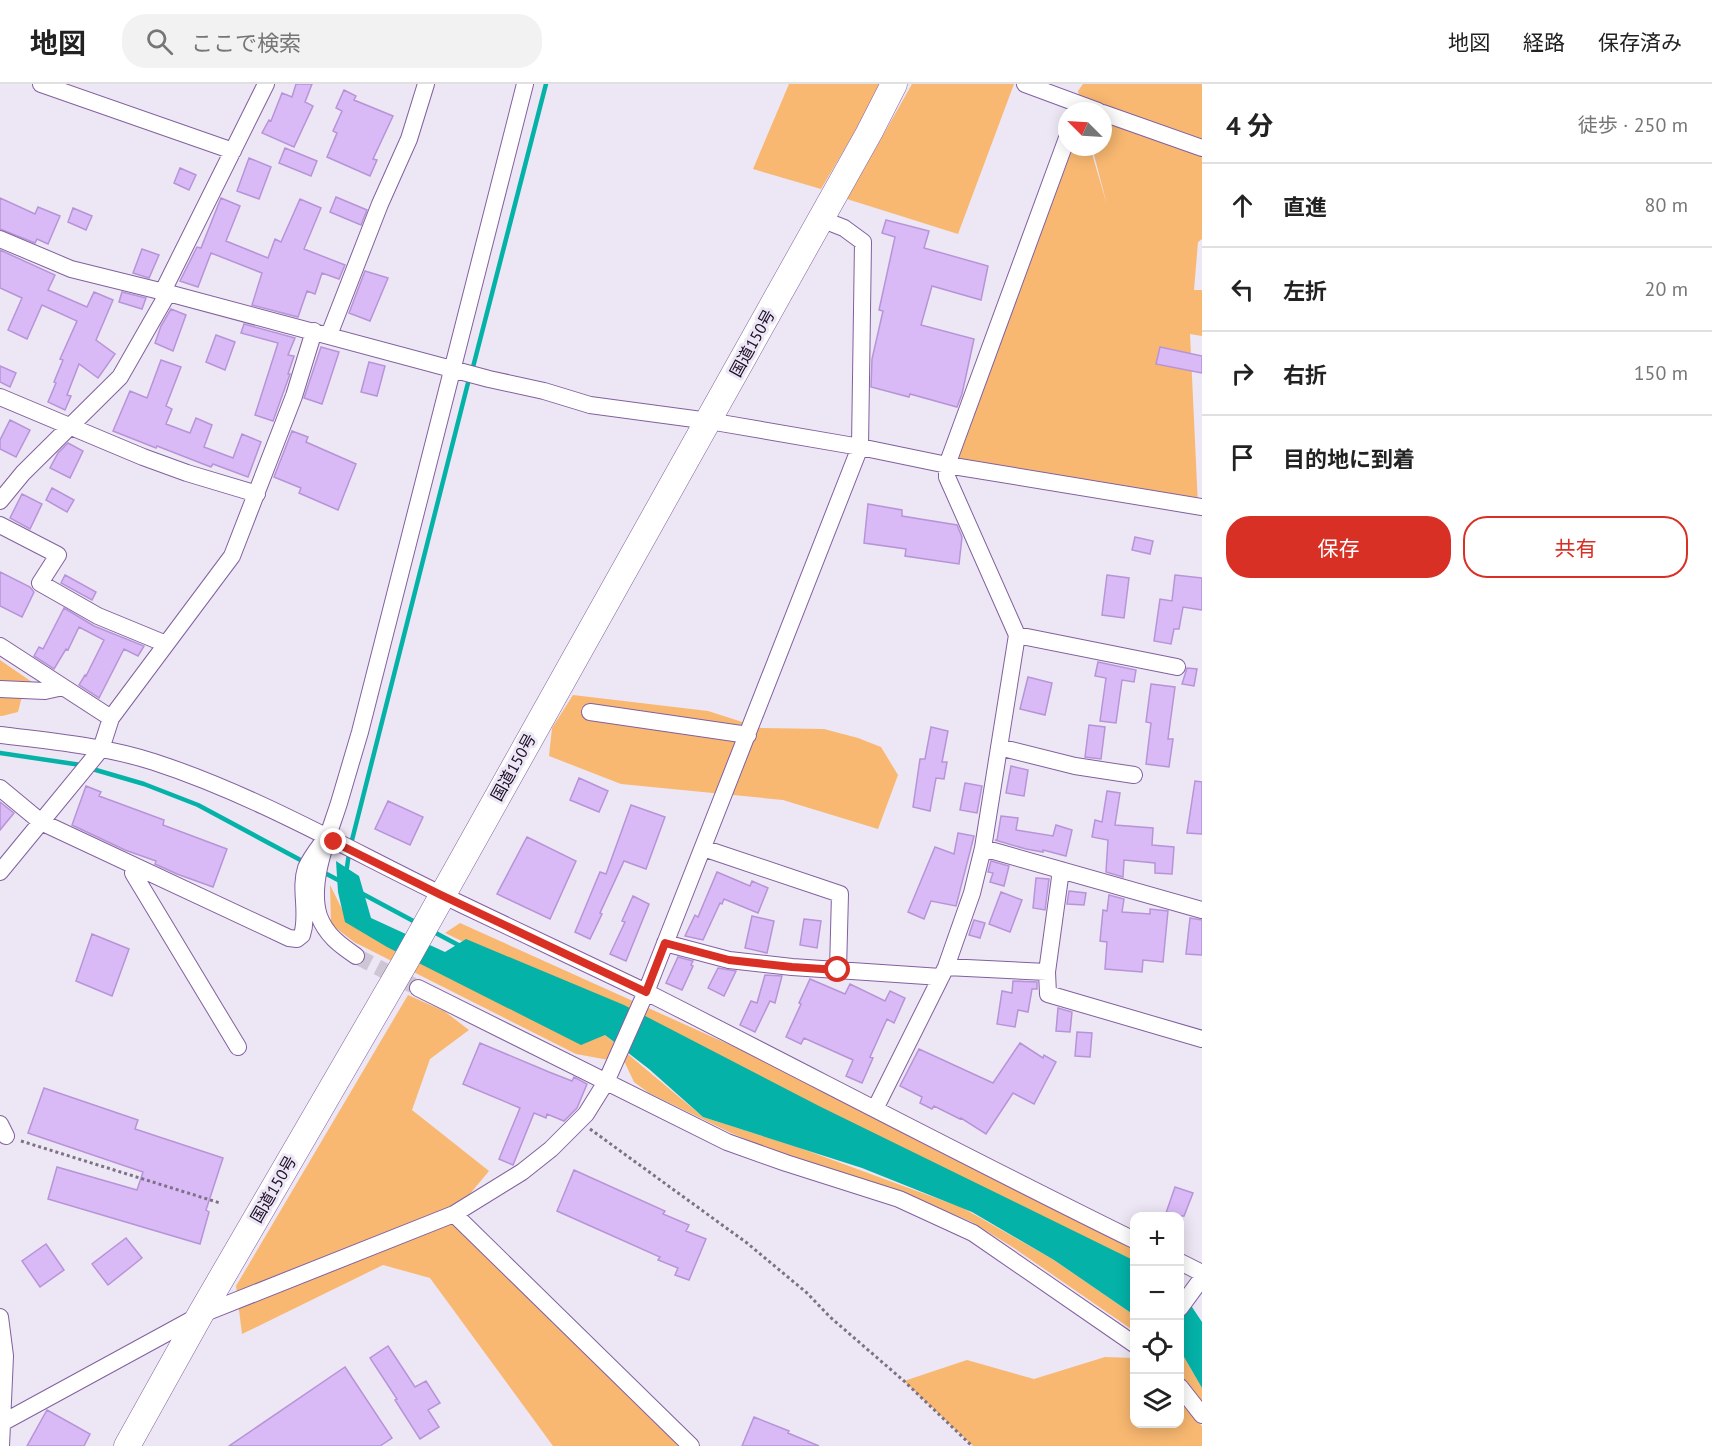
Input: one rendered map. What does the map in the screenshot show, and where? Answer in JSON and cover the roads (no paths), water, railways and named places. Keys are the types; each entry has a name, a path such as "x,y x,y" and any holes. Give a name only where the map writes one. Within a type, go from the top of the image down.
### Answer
{"highway":[{"name":"国道150号","path":"127,1446 404,964 709,421 894,84"}],"street":[{"path":"41,84 233,151"},
{"path":"0,501 23,472 120,377 166,292 267,84"},
{"path":"1,870 101,749 111,718 232,556 294,396 409,139 426,84"},
{"path":"356,956 336,943 324,927 318,913 318,880 360,732 525,84"},
{"path":"1025,84 1065,102"},
{"path":"1112,116 1202,148"},
{"path":"875,1110 944,972 972,893 983,848 1017,635 947,477 947,465 1060,156"},
{"path":"0,1424 200,1316 454,1214 522,1172 551,1149 586,1114 606,1082 643,998 860,447 863,242 844,228 821,219"},
{"path":"0,239 71,269 544,391 590,405 709,421 860,447 947,465 1202,507"},
{"path":"0,397 143,457 257,494"},
{"path":"0,525 58,555 40,584 98,616 166,644"},
{"path":"1017,635 1177,667"},
{"path":"0,646 111,718"},
{"path":"0,689 45,691 63,687"},
{"path":"590,712 748,735"},
{"path":"0,735 101,749 151,760 198,777 361,854 439,900 875,1110 1130,1238"},
{"path":"999,747 1075,766 1134,775"},
{"path":"0,788 41,822 289,938 297,939 302,935 304,928 306,870 311,857 330,840"},
{"path":"703,848 840,894 838,970"},
{"path":"983,848 1202,910"},
{"path":"135,866 133,873 238,1047"},
{"path":"1061,870 1047,972 1048,994 1202,1039"},
{"path":"665,943 729,960 792,967 838,970 1047,972"},
{"path":"418,988 727,1142 899,1199 973,1233 1130,1341"},
{"path":"454,1214 691,1446"},
{"path":"1184,1264 1202,1273"},
{"path":"1184,1301 1198,1283"},
{"path":"0,1317 5,1356 0,1424 1,1446"},
{"path":"1184,1393 1202,1415"}],"waterway":[{"path":"472,371 546,84"},
{"path":"351,844 469,379"},
{"path":"0,753 81,765"},
{"path":"89,768 144,784 198,805 306,863"},
{"path":"346,874 349,853"},
{"path":"321,871 340,881"},
{"path":"361,893 417,923"},
{"path":"432,931 462,947"}],"tunnel":[{"path":"356,956 418,988"}]}
